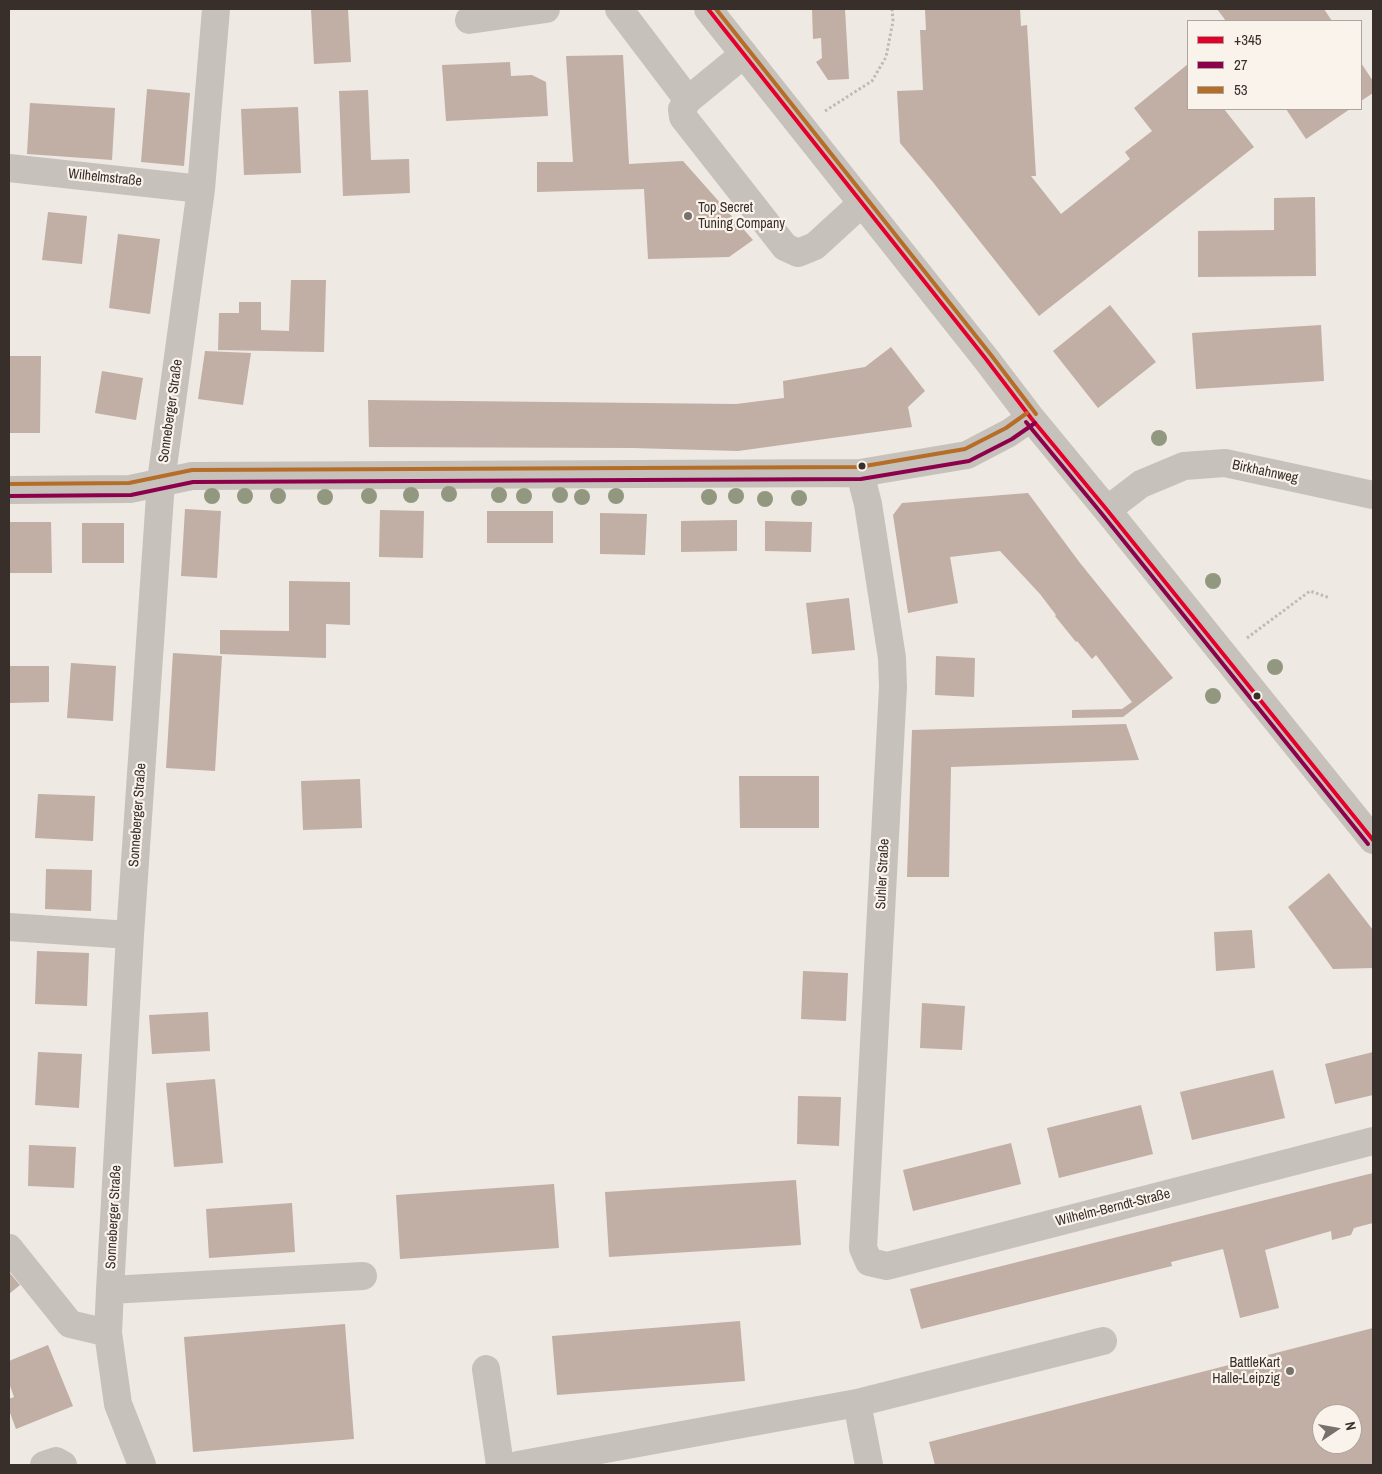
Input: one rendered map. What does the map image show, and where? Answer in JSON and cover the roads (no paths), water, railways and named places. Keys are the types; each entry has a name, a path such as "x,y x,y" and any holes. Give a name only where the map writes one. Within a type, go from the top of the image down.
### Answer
{"street":[{"name":"Sonneberger Straße","path":"142,1465 118,1404 108,1334 110,1290 130,935 161,482 201,189 216,9"},
{"path":"469,20 546,9"},
{"path":"619,9 688,100"},
{"path":"708,9 1031,418 1373,840"},
{"path":"744,54 688,100 682,109 683,117 786,247 798,253 815,246 862,203"},
{"name":"Wilhelmstraße","path":"9,168 201,189"},
{"path":"9,490 130,489 192,476 860,473 967,455 1010,433 1031,418"},
{"name":"Birkhahnweg","path":"1107,510 1141,484 1184,466 1225,464 1373,495"},
{"name":"Suhler Straße","path":"860,473 868,504 889,638 893,687 862,1248"},
{"path":"9,927 130,935"},
{"name":"Wilhelm-Berndt-Straße","path":"862,1248 869,1262 887,1266 1373,1141"},
{"path":"9,1248 70,1324 108,1334"},
{"name":"Sonneberger Straße","path":"110,1290 363,1276"},
{"path":"518,1465 857,1403 1103,1341"},
{"path":"486,1369 500,1465"},
{"path":"857,1403 869,1465"},
{"path":"44,1465 56,1461 63,1465"}],"place":[{"name":"Top Secret Tuning Company","path":"688,216"},
{"name":"BattleKart Halle-Leipzig","path":"1290,1371"}]}
